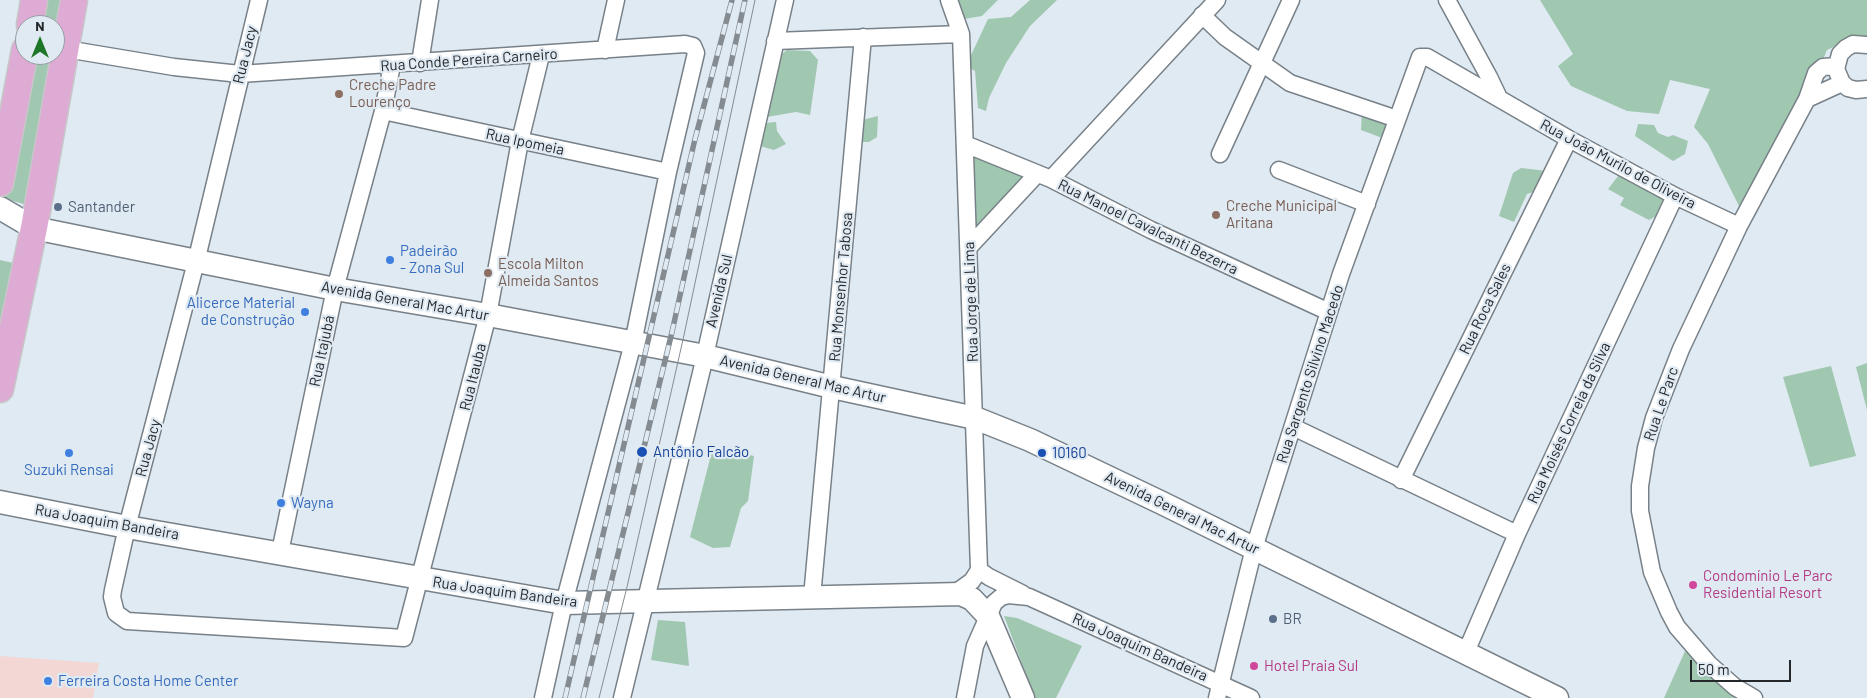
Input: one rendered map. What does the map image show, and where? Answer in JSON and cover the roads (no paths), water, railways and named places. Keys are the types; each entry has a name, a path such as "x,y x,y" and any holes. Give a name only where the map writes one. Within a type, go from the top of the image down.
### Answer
{"highway":[{"path":"32,15 34,0"},
{"path":"0,389 34,228 74,0"},
{"path":"0,183 22,65"}],"main road":[{"name":"Avenida General Mac Artur","path":"0,208 34,228 335,290 488,315 705,356 832,387 975,418 1030,440 1557,698"},
{"name":"Rua Joaquim Bandeira","path":"0,502 127,527 280,552 421,579 564,603 954,594 972,599 988,616"},
{"path":"988,616 1023,698"}],"street":[{"name":"Rua Jacy","path":"259,0 196,262 127,527 112,597 116,613 127,621 404,638"},
{"path":"420,63 430,0"},
{"path":"605,50 616,0"},
{"name":"Avenida Sul","path":"622,698 647,602 705,356 785,0"},
{"name":"Rua Jorge de Lima","path":"949,0 961,34 970,246 979,570"},
{"path":"970,246 1044,176 1217,0"},
{"path":"1220,154 1220,149 1291,0"},
{"path":"1447,0 1489,77 1498,98"},
{"path":"1202,15 1225,37 1260,64 1290,83 1397,119"},
{"path":"775,41 961,34"},
{"name":"Rua Monsenhor Tabosa","path":"812,597 863,37"},
{"name":"Rua Conde Pereira Carneiro","path":"66,49 174,67 240,74 685,44 693,46 696,53 668,172"},
{"path":"1867,45 1853,44 1846,48 1840,54 1837,66 1838,77 1842,83 1856,90 1867,90"},
{"name":"Rua Itauba","path":"404,638 421,579 488,315 520,141 542,55"},
{"name":"Rua João Murilo de Oliveira","path":"1422,56 1675,196 1739,226"},
{"name":"Rua Sargento Silvino Macedo","path":"1219,691 1254,548 1329,312 1412,76 1422,56"},
{"name":"Rua Itajubá","path":"280,552 335,290 383,110 392,65"},
{"name":"Rua Le Parc","path":"1754,698 1722,676 1678,627 1652,572 1640,511 1640,486 1646,448 1656,410 1681,349 1739,226 1807,99 1816,73 1822,67 1837,66"},
{"path":"1807,99 1842,83"},
{"name":"Rua Ipomeia","path":"383,110 668,172"},
{"name":"Rua Roca Sales","path":"1401,480 1569,139"},
{"name":"Rua Manoel Cavalcanti Bezerra","path":"965,144 1044,176 1159,234 1329,312"},
{"path":"1279,170 1367,204"},
{"path":"543,698 564,603 633,343 668,172"},
{"name":"Rua Moisés Correia da Silva","path":"1466,652 1517,534 1675,196"},
{"path":"1293,427 1517,534"},
{"path":"954,594 972,581 979,570"},
{"name":"Rua Joaquim Bandeira","path":"979,570 997,582 1219,691 1251,698"},
{"name":"Rua Joaquim Bandeira","path":"988,616 994,603 1001,597 1029,597"},
{"path":"965,698 972,658 988,616"}],"tram line":[{"path":"599,698 627,587 684,335 755,0"}],"railway":[{"path":"565,698 695,139 732,0"},
{"path":"583,698 672,332 745,0"}],"place":[{"name":"Creche Padre Lourenço","path":"339,94"},
{"name":"Santander","path":"58,207"},
{"name":"Creche Municipal Aritana","path":"1216,215"},
{"name":"Padeirão - Zona Sul","path":"390,260"},
{"name":"Escola Milton Almeida Santos","path":"488,273"},
{"name":"Alicerce Material de Construção","path":"305,312"},
{"name":"Antônio Falcão","path":"642,452"},
{"name":"Suzuki Rensai","path":"69,453"},
{"name":"10160","path":"1042,453"},
{"name":"Wayna","path":"281,503"},
{"name":"Condomínio Le Parc Residential Resort","path":"1693,585"},
{"name":"BR","path":"1273,619"},
{"name":"Hotel Praia Sul","path":"1254,666"},
{"name":"Ferreira Costa Home Center","path":"48,681"}]}
